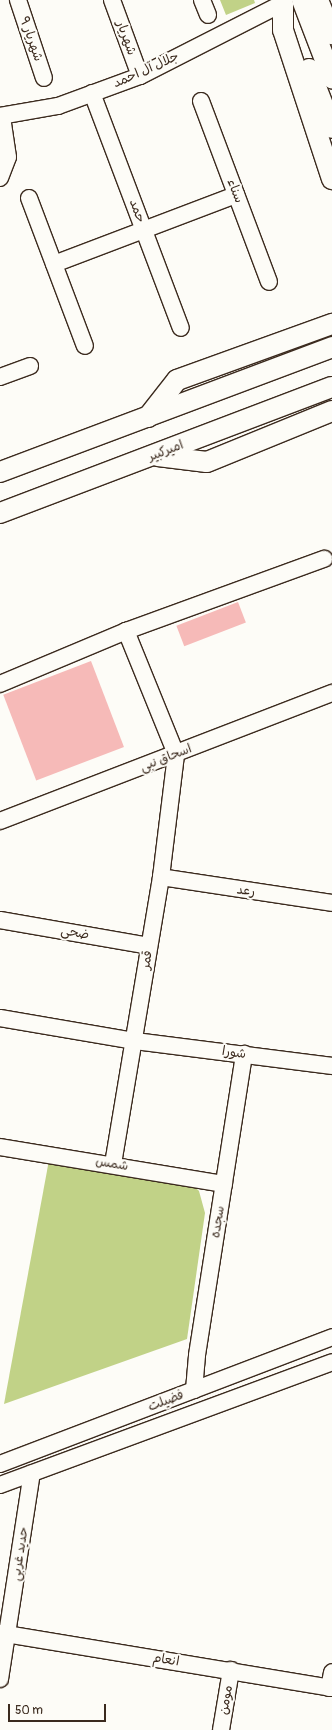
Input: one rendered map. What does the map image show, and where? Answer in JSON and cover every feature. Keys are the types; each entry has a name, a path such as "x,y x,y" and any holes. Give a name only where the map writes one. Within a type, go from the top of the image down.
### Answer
{"main road":[{"path":"310,9 332,78"},
{"path":"310,9 332,128"},
{"path":"310,9 283,30 332,179"},
{"path":"148,417 177,380 332,324"},
{"path":"0,472 332,346"},
{"name":"امیرکبیر","path":"0,514 332,387"},
{"path":"156,455 207,462 332,411"}],"street":[{"name":"شهریار ۹","path":"18,0 44,78"},
{"name":"شهریار","path":"112,0 140,76"},
{"path":"202,0 208,15"},
{"name":"جلال آل احمد","path":"1,117 58,106 140,76 310,9"},
{"name":"حمد","path":"92,93 181,328"},
{"name":"سناء","path":"201,101 269,282"},
{"path":"0,178 8,157 1,117"},
{"path":"54,264 236,194"},
{"path":"29,198 85,346"},
{"path":"0,377 30,366"},
{"path":"0,684 126,631 324,559"},
{"path":"126,631 176,754"},
{"name":"اسحاق نبی","path":"0,821 332,693"},
{"name":"قمر","path":"113,1164 135,1041 161,877 176,754"},
{"name":"رعد","path":"161,877 332,903"},
{"name":"ضحی","path":"0,920 149,946"},
{"name":"شورا","path":"0,1018 135,1041 332,1066"},
{"name":"سجده","path":"194,1390 244,1054"},
{"name":"شمس","path":"0,1147 113,1164 224,1184"},
{"name":"فضیلت","path":"0,1464 332,1337"},
{"name":"فضیلت","path":"0,1486 332,1362"},
{"name":"حدید غربی","path":"0,1679 4,1633 32,1473"},
{"name":"انعام","path":"4,1633 231,1670 331,1683"},
{"name":"مومن","path":"221,1730 231,1670"}],"green space":[{"path":"220,0 254,0 255,3 226,15"},
{"path":"49,1160 195,1187 199,1191 205,1213 187,1339 4,1404"}],"building":[{"path":"238,602 246,623 184,646 176,626"},
{"path":"91,661 124,747 36,781 3,695"}]}
